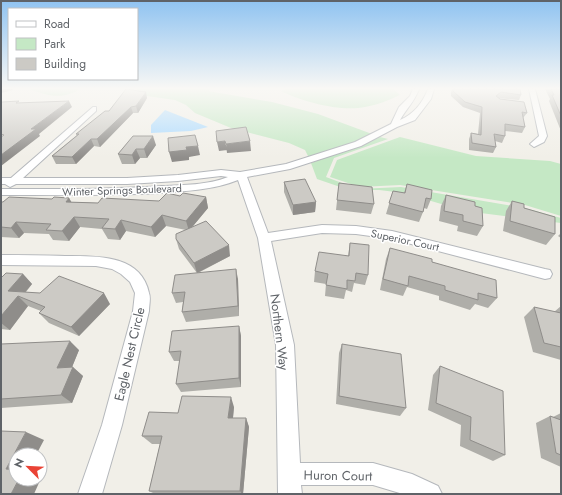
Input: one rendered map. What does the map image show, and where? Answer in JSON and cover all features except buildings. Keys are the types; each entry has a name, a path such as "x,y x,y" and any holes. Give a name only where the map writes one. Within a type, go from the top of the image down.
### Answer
{"street":[{"path":"1,192 90,112"},
{"path":"394,125 400,112"},
{"name":"Winter Springs Boulevard","path":"1,192 122,192 183,188 224,182 241,175 287,167 358,144 394,125 412,118 418,112"},
{"path":"534,112 543,136 541,140 534,144"},
{"name":"Winter Springs Boulevard","path":"1,181 127,181 178,178 221,173 241,175"},
{"name":"Northern Way","path":"241,175 264,238 274,280 285,345 290,484"},
{"name":"Superior Court","path":"264,238 322,229 356,230 392,235 544,274"},
{"name":"Eagle Nest Circle","path":"1,260 96,261 115,264 126,270 136,279 142,293 141,311 114,418 90,494"},
{"name":"Huron Court","path":"290,484 373,474 412,485 430,494"}],"green space":[{"path":"194,112 311,112 372,134 309,158 305,150 289,143 231,128"},
{"path":"380,137 388,139 334,158 326,177 358,189 401,187 525,208 561,218 561,223 465,211 404,193 379,190 349,190 317,179 311,163"},
{"path":"400,137 476,156 550,161 561,164 561,216 525,205 400,185 360,187 330,177 337,160"}],"water":[{"path":"163,112 170,112 208,127 191,131 151,133 151,125"}]}
